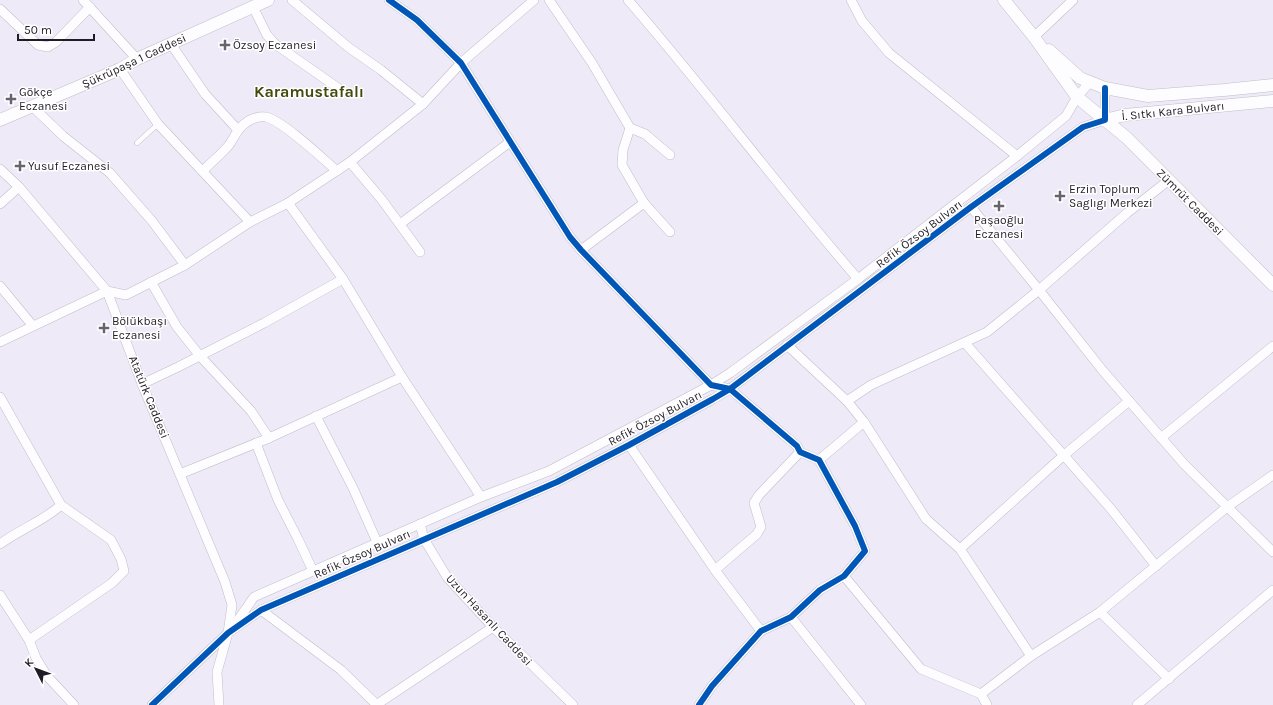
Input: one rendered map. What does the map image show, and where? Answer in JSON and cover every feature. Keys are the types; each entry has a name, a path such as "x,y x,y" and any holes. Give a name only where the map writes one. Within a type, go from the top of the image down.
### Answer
{"main road":[{"path":"1004,0 1034,37"},
{"name":"Şükrüpaşa 1 Caddesi","path":"0,120 120,69 138,59 260,3"},
{"name":"İ. Sıtkı Kara Bulvarı","path":"1034,37 1080,78 1105,88 1148,96 1273,85"},
{"name":"İ. Sıtkı Kara Bulvarı","path":"1034,37 1077,97 1105,120 1125,115 1273,100"},
{"name":"Zümrüt Caddesi","path":"1105,120 1127,138 1273,285"}],"street":[{"path":"292,0 348,47 382,70 423,104"},
{"path":"389,0 417,20 461,63 570,237 581,250 711,385 730,389 798,446 800,452 819,460 855,526 865,551 844,576 820,590 791,617 761,631 712,686 699,705"},
{"path":"0,342 107,291 126,295 185,265 250,222 288,203 350,162 423,104 461,63 534,0"},
{"path":"550,0 592,63 630,128 645,134 670,155"},
{"path":"628,0 670,49 769,173 858,279"},
{"path":"851,0 862,21 889,53 1017,156"},
{"path":"1034,37 1074,0"},
{"path":"260,3 267,35 275,44 338,88"},
{"path":"0,9 38,46 48,47 56,42 86,4 138,59"},
{"path":"171,44 205,94 238,130"},
{"path":"120,69 158,124 250,222"},
{"name":"Refik Özsoy Bulvarı","path":"228,633 254,597 482,497 549,471 711,385 858,279 1017,156 1066,116 1077,97 1090,82"},
{"path":"1105,88 1105,120"},
{"path":"33,107 63,136 110,173 152,221 185,265"},
{"path":"202,171 229,144 238,130 250,120 265,117 278,122 337,171"},
{"name":"Refik Özsoy Bulvarı","path":"228,633 261,610 557,482 629,445 730,389 786,345 1083,127 1105,120"},
{"path":"630,128 623,150 622,164 644,203 670,232"},
{"path":"400,224 510,142"},
{"path":"350,162 400,224 420,252"},
{"name":"Atatürk Caddesi","path":"0,169 19,187 107,291 142,384 225,582 232,605 228,633"},
{"path":"847,401 871,385 988,332 1039,290 1127,213 1169,180"},
{"path":"0,204 19,187"},
{"path":"288,203 343,279 402,377 482,497"},
{"path":"581,250 644,203"},
{"path":"971,208 1039,290 1103,371 1184,464 1273,552"},
{"path":"142,384 264,323 343,279"},
{"path":"151,282 177,327 200,356 251,411 269,438"},
{"path":"0,286 33,326"},
{"path":"965,343 1110,509 1156,566"},
{"path":"786,345 847,401 864,422 926,518 960,549 1031,656"},
{"path":"1162,438 1273,346"},
{"path":"180,474 269,438 402,377"},
{"path":"0,397 61,505 111,540 121,559 124,572 112,583 29,640"},
{"path":"960,549 1064,456 1130,401"},
{"path":"316,416 353,488 377,542"},
{"path":"819,460 864,422"},
{"path":"256,443 278,500 312,571"},
{"path":"629,445 715,570 761,631"},
{"path":"715,570 757,534 761,527 754,503 800,452"},
{"path":"981,694 1031,656 1100,612 1227,507 1273,475"},
{"path":"0,544 14,534 55,511 61,505"},
{"name":"Uzun Hasanlı Caddesi","path":"420,524 424,539 446,577 493,627 573,705"},
{"path":"844,576 921,669 981,694 987,705"},
{"path":"1137,705 1273,590"},
{"path":"0,595 29,640 36,658 47,676 74,705"},
{"path":"261,610 341,670 376,705 493,627"},
{"path":"1100,612 1169,679"},
{"path":"791,617 861,705"},
{"path":"152,705 228,633"},
{"path":"219,705 216,672 228,633"}],"lane":[{"path":"137,143 158,124"}],"cycle path":[{"path":"389,0 417,20 461,63 570,237 581,250 711,385 730,389 797,446 800,452 819,460 855,526 865,551 844,576 820,590 791,617 761,631 712,686 699,705"},
{"path":"152,705 228,633 261,610 557,482 629,445 730,389 971,207 1083,127 1105,120 1105,88"}],"place":[{"name":"Özsoy Eczanesi","path":"225,45"},
{"name":"Gökçe Eczanesi","path":"11,99"},
{"name":"Yusuf Eczanesi","path":"20,166"},
{"name":"Erzin Toplum Saglıgı Merkezi","path":"1060,196"},
{"name":"Paşaoğlu Eczanesi","path":"999,206"},
{"name":"Bölükbaşı Eczanesi","path":"104,328"}],"district":[{"name":"Karamustafalı","path":"309,91"}]}
